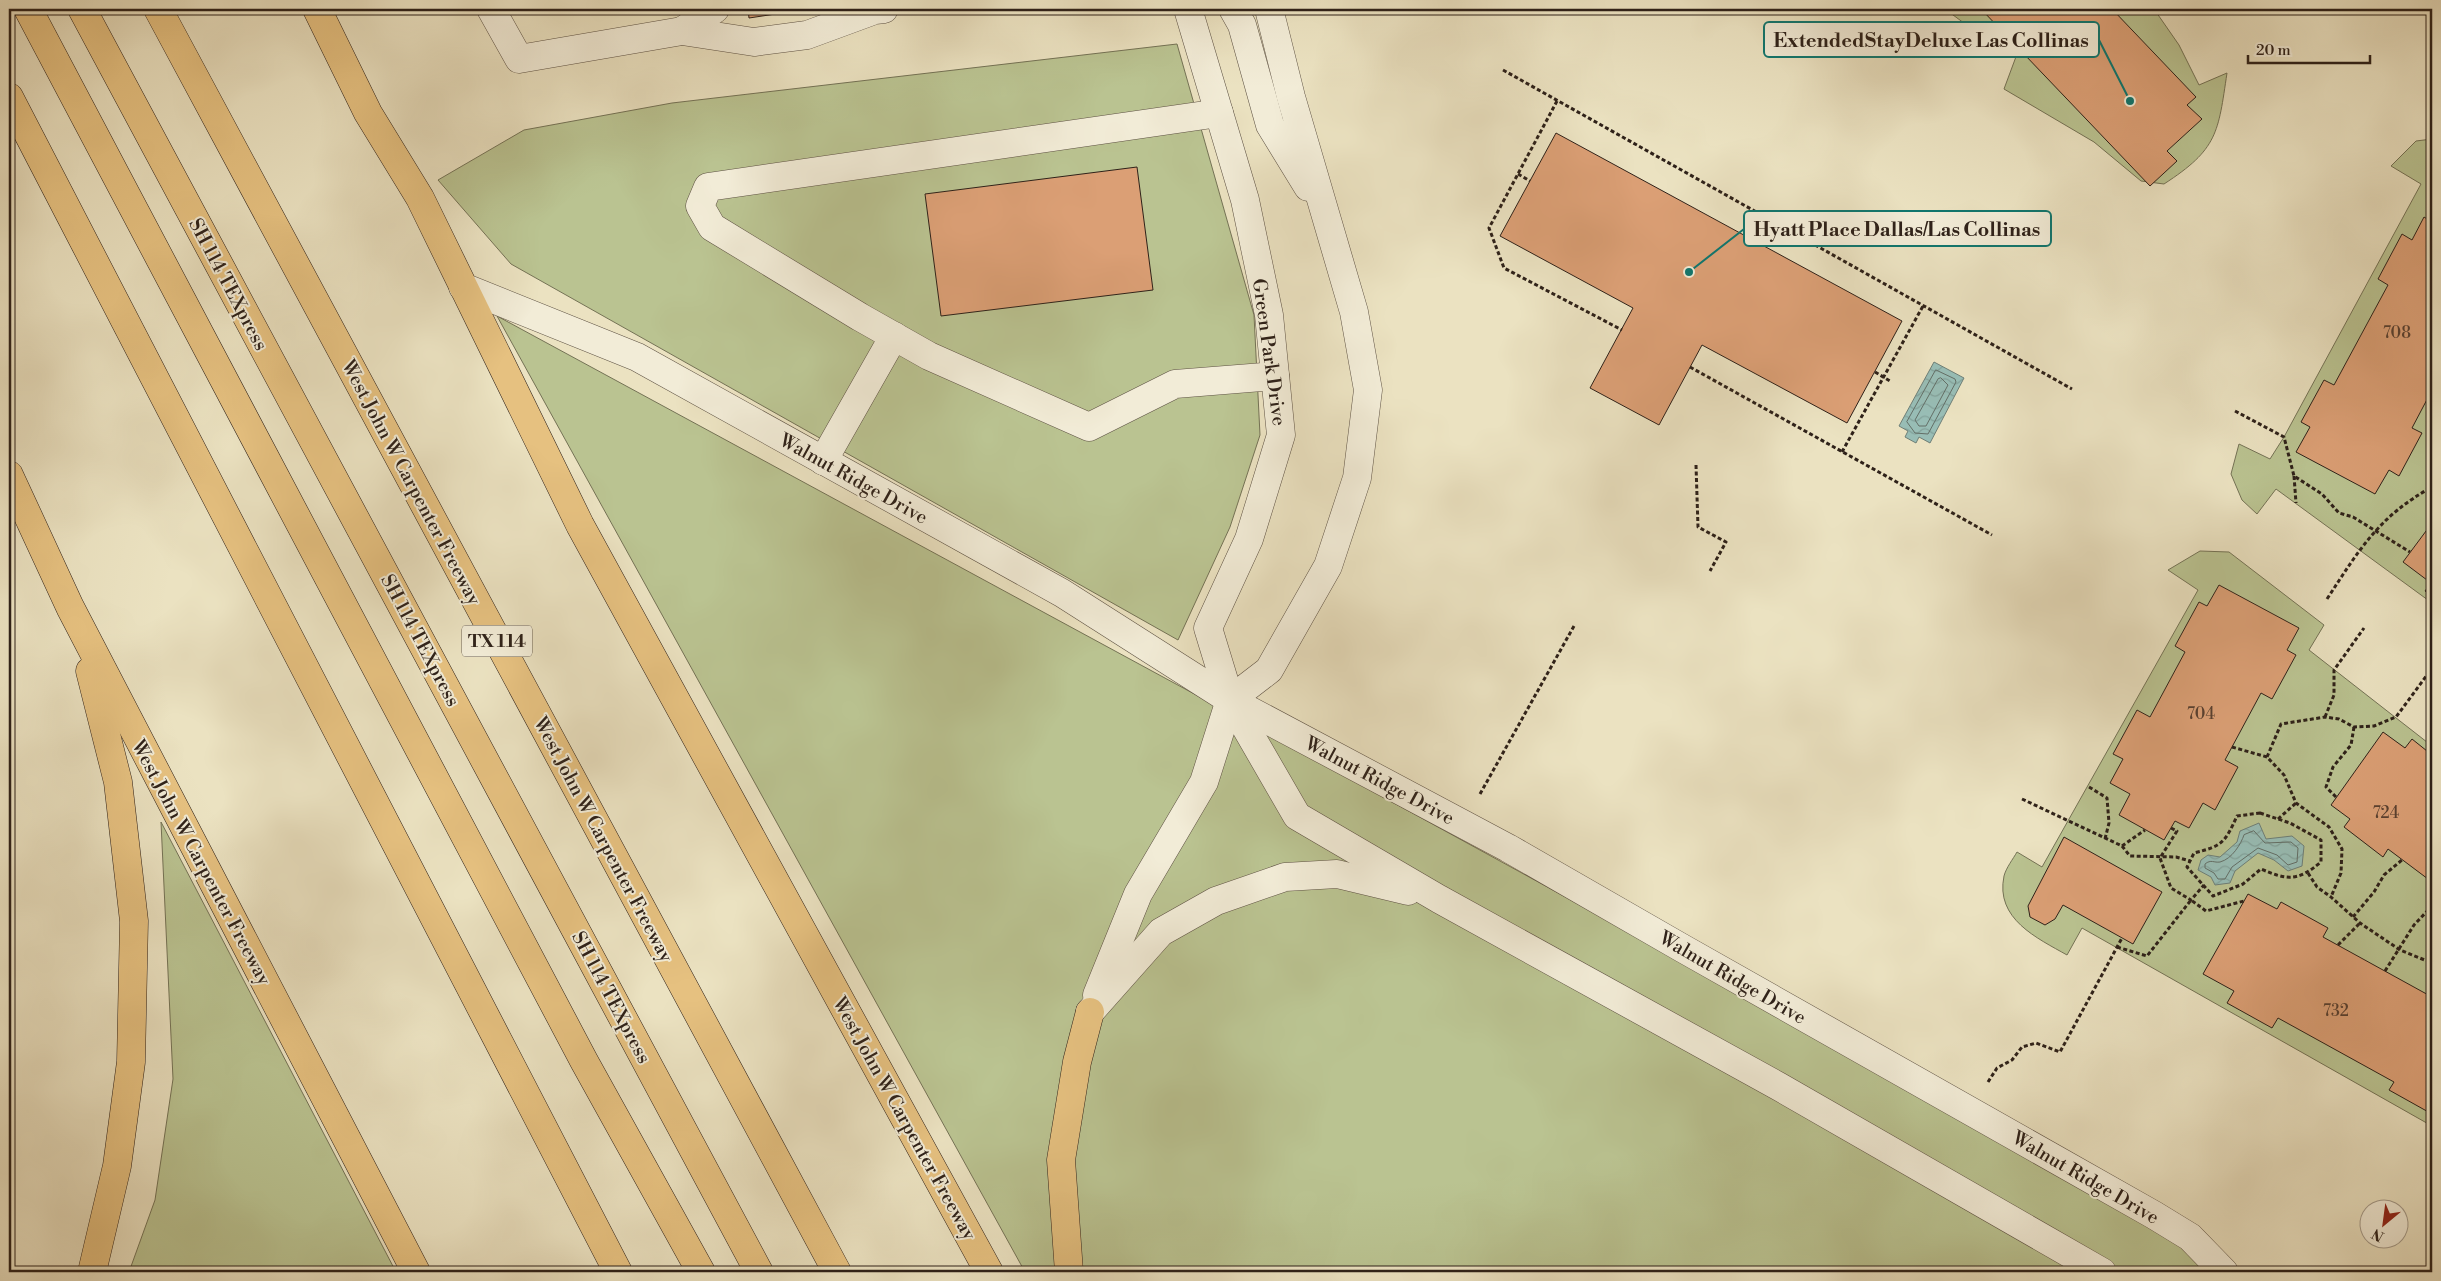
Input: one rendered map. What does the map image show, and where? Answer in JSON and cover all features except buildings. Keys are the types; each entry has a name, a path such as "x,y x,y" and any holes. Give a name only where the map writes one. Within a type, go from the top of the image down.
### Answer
{"main road":[{"path":"28,9 584,1061 701,1272"},
{"name":"SH 114 TEXpress","path":"82,9 759,1272"},
{"name":"West John W Carpenter Freeway","path":"158,9 837,1272"},
{"name":"West John W Carpenter Freeway","path":"318,9 368,113 420,198 580,525 989,1272"},
{"path":"9,97 618,1272"},
{"name":"West John W Carpenter Freeway","path":"9,475 70,608 416,1272"},
{"path":"70,608 93,681 118,782 134,921 134,1026 131,1062 117,1166 92,1272"},
{"path":"1070,1272 1061,1160 1077,1062 1090,1012"}],"street":[{"path":"492,9 519,59 682,31 754,42 807,35 877,9"},
{"path":"682,31 715,9"},
{"name":"Green Park Drive","path":"1188,9 1247,210 1269,315 1282,435 1249,539 1208,628 1230,700"},
{"path":"1233,9 1242,25 1270,125 1326,218"},
{"path":"1090,1012 1138,894 1204,782 1230,700 1269,670 1328,566 1357,478 1368,390 1354,312 1291,97 1270,9"},
{"path":"1219,113 708,186 700,206 712,227 929,356 1089,427 1175,384 1275,376"},
{"name":"Walnut Ridge Drive","path":"463,287 636,357 1062,593 1230,700 1508,848 2154,1215 2190,1237 2224,1272"},
{"path":"823,461 894,336"},
{"name":"Walnut Ridge Drive","path":"1230,700 1296,816 1439,899 1778,1086 2102,1272"},
{"path":"1090,1012 1161,932 1216,901 1285,877 1338,874 1439,899"}],"path":[{"path":"1503,70 2072,389"},
{"path":"1557,101 1489,228 1504,268 1622,330"},
{"path":"1518,174 1530,181"},
{"path":"1842,452 1923,306"},
{"path":"1690,368 1992,535"},
{"path":"1874,372 1890,381"},
{"path":"2235,411 2284,438 2294,476 2296,503"},
{"path":"1696,465 1698,526 1726,542 1710,571"},
{"path":"2294,476 2322,494 2339,513 2353,517 2410,552"},
{"path":"2326,599 2373,531 2410,499 2432,487"},
{"path":"1480,795 1574,626"},
{"path":"2325,717 2334,695 2334,670 2364,628"},
{"path":"2267,757 2281,724 2325,717 2340,719 2354,727 2374,726 2396,717 2427,674"},
{"path":"2336,797 2326,787 2333,767 2351,745 2354,727"},
{"path":"2232,747 2267,757 2284,774 2296,803 2330,827 2342,849 2341,873 2331,897"},
{"path":"2089,787 2107,798 2110,823 2105,839"},
{"path":"2022,799 2122,846 2130,856 2176,857 2190,861"},
{"path":"2278,819 2296,803"},
{"path":"2260,813 2278,819 2321,840 2321,862 2308,873 2284,878 2260,868 2242,884 2212,896 2187,866 2190,861 2194,853 2214,848 2227,838 2237,816 2260,813"},
{"path":"2160,858 2177,831 2171,828"},
{"path":"2122,846 2145,830"},
{"path":"2160,858 2171,888 2206,912 2244,901"},
{"path":"2353,917 2374,892 2384,875 2402,860"},
{"path":"2308,873 2317,887 2331,897 2360,924 2400,950 2432,963"},
{"path":"2117,947 2147,956 2204,885"},
{"path":"2385,971 2414,925 2432,906"},
{"path":"2338,945 2360,924"},
{"path":"1987,1085 1997,1068 2012,1060 2022,1047 2036,1043 2060,1052 2122,938"},
{"path":"2429,995 2432,991"}],"green space":[{"path":"1945,9 2154,9 2179,45 2199,85 2227,73 2221,111 2212,138 2195,160 2182,172 2164,184 2141,181 2094,142 2004,89 2017,54 1976,32"},
{"path":"1177,44 1254,315 1260,435 1230,527 1178,640 511,264 438,180 524,130 672,103"},
{"path":"2432,139 2432,603 2276,489 2257,514 2242,500 2231,474 2239,444 2270,459 2284,437 2421,184 2391,166 2416,141"},
{"path":"497,316 1270,735 2166,1226 2206,1272 1025,1272"},
{"path":"2200,551 2229,552 2324,625 2309,650 2432,746 2432,1126 2082,928 2067,955 2043,942 2021,925 2012,915 2006,904 2003,891 2004,876 2017,852 2042,867 2198,590 2168,570"},
{"path":"161,822 396,1272 129,1272 155,1200 173,1079"}],"water":[{"path":"1934,362 1964,378 1930,443 1919,437 1916,443 1905,437 1908,431 1899,426"},
{"path":"2259,823 2266,839 2292,836 2304,846 2302,866 2288,871 2274,860 2258,853 2235,871 2230,883 2215,885 2211,877 2198,870 2201,860 2208,855 2220,857 2237,842 2240,831"}],"place":[{"name":"ExtendedStayDeluxe Las Collinas","path":"2130,101"},
{"name":"Hyatt Place Dallas/Las Collinas","path":"1689,272"}]}
